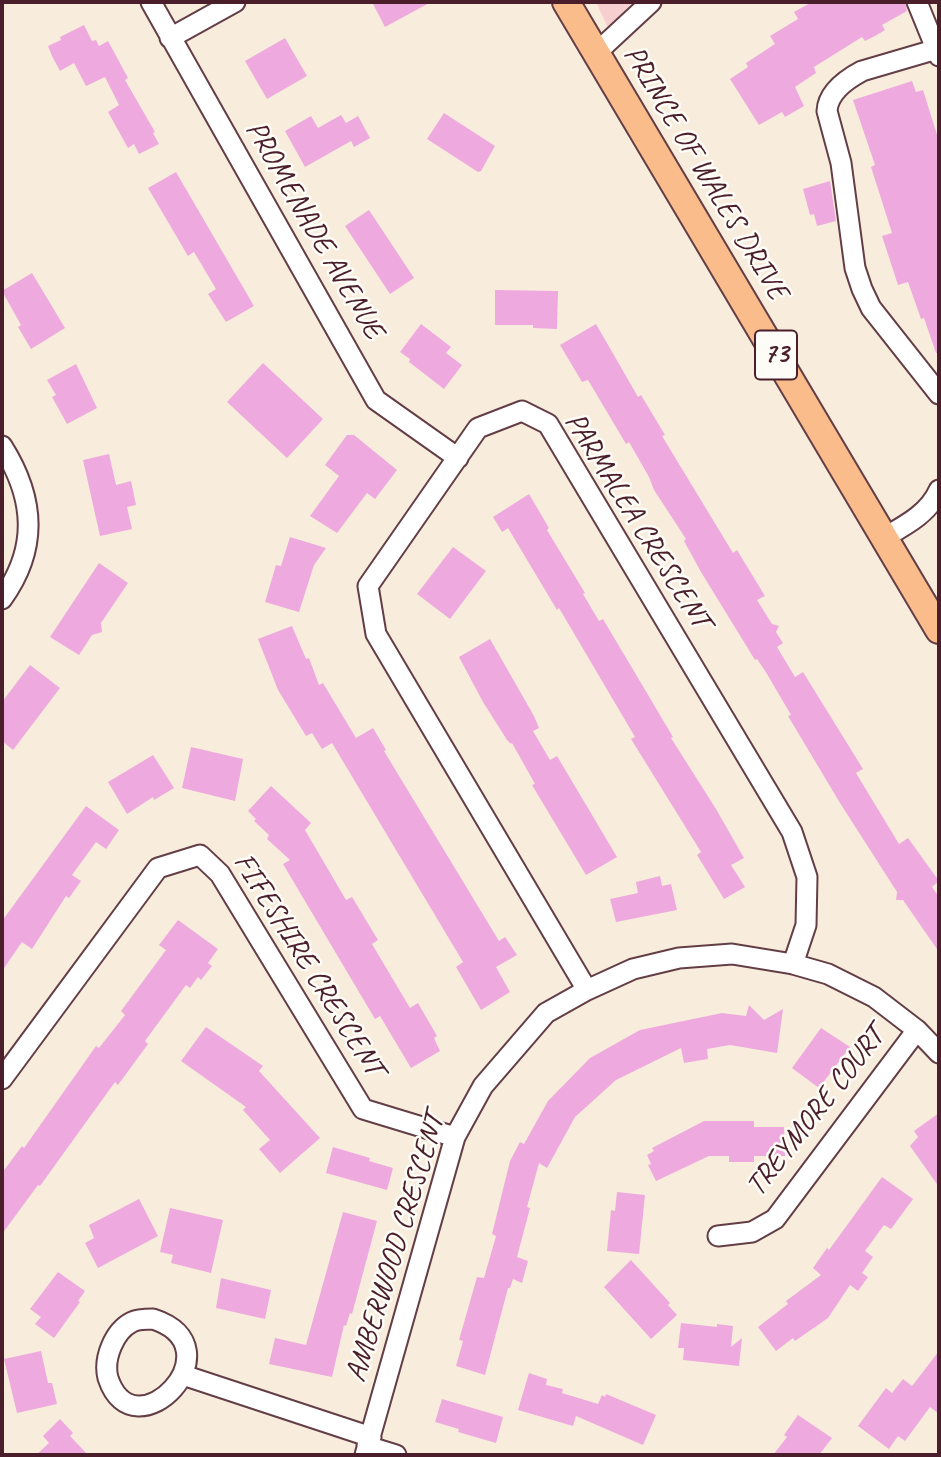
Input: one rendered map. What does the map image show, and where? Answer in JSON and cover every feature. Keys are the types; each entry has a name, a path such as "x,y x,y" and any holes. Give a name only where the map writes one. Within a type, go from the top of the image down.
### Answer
{"main road":[{"name":"PRINCE OF WALES DRIVE","path":"566,2 939,629"}],"street":[{"name":"PROMENADE AVENUE","path":"151,2 376,400 457,458"},
{"path":"170,37 235,2"},
{"path":"595,54 651,2"},
{"path":"917,2 938,52 862,71 851,77 832,96 827,111 841,163 855,268 862,289 871,308 939,394"},
{"name":"PARMALEA CRESCENT","path":"587,990 376,634 368,586 478,428 522,411 548,424 792,832 807,877 806,925 793,964"},
{"path":"2,446 26,500 29,540 16,579 2,599"},
{"path":"885,537 914,521 935,499 939,490"},
{"name":"FIFESHIRE CRESCENT","path":"2,1079 158,868 200,855 220,874 363,1109 455,1137"},
{"name":"AMBERWOOD CRESCENT","path":"368,1446 455,1137 483,1086 546,1013 633,969 679,957 732,954 793,964 828,974 874,997 917,1030 939,1053"},
{"name":"TREYMORE COURT","path":"718,1236 752,1232 775,1219 917,1030"},
{"path":"153,1319 164,1322 175,1330 182,1340 186,1363 183,1376 170,1394 158,1404 145,1408 125,1403 113,1389 106,1364 114,1340 122,1329 133,1322 153,1319"},
{"path":"183,1376 396,1455"}],"shaded area":[{"path":"596,2 633,2 608,28"}],"building":[{"path":"372,2 431,2 385,27"},
{"path":"812,2 905,2 907,11 882,25 885,30 865,41 862,37 814,67 816,73 795,87 804,106 785,117 782,112 759,125 730,79 748,67 746,63 775,44 770,36 798,19 794,12"},
{"path":"84,25 92,41 96,40 99,46 108,41 159,144 139,154 134,144 128,148 108,112 119,105 105,77 86,86 74,63 60,71 48,46"},
{"path":"285,38 307,76 267,99 245,61"},
{"path":"912,81 916,92 923,90 939,141 939,353 936,353 924,318 921,319 908,282 898,285 882,236 892,233 871,167 875,165 853,100"},
{"path":"444,113 495,146 481,171 478,172 427,139"},
{"path":"341,115 346,123 358,116 370,138 354,147 351,141 305,167 285,131 311,116 318,128"},
{"path":"176,172 254,306 226,322 208,294 216,289 194,252 188,256 148,188"},
{"path":"830,181 836,221 817,226 814,214 810,215 803,189"},
{"path":"369,210 414,278 390,294 345,226"},
{"path":"32,273 65,328 31,349 2,291"},
{"path":"495,290 558,291 557,329 533,328 533,325 495,325"},
{"path":"421,324 451,347 446,353 462,365 444,389 400,352"},
{"path":"596,324 638,397 641,395 665,435 662,436 733,553 737,550 765,596 757,600 772,624 779,626 776,632 783,643 777,647 795,677 803,672 863,769 856,773 899,844 908,838 939,881 932,887 939,897 939,952 903,900 896,900 897,892 788,716 791,715 767,674 757,659 755,660 701,572 684,541 686,539 654,490 629,442 626,444 588,380 582,382 560,345"},
{"path":"263,363 323,419 287,458 227,402"},
{"path":"76,364 97,408 67,424 52,397 56,395 47,380"},
{"path":"347,435 354,435 397,470 375,499 367,493 337,533 310,516 339,476 325,465"},
{"path":"109,454 116,485 131,481 136,505 127,507 132,529 100,536 83,460"},
{"path":"529,494 585,593 583,594 599,621 603,619 744,858 731,865 745,887 724,899 697,855 701,852 631,739 635,737 559,608 557,610 508,528 502,532 493,517"},
{"path":"290,537 326,548 314,565 299,612 265,602 276,565 281,566"},
{"path":"453,547 486,571 450,619 417,594"},
{"path":"99,563 128,583 101,623 102,632 92,635 79,655 50,637"},
{"path":"292,626 306,659 309,658 319,685 323,683 356,738 373,728 386,750 384,751 499,941 505,937 517,955 496,967 510,992 481,1010 456,967 463,962 332,743 322,749 312,733 306,736 278,690 258,639"},
{"path":"490,639 534,716 539,728 533,731 550,760 557,756 617,857 586,875 532,785 535,784 512,743 507,740 483,702 459,657"},
{"path":"30,665 60,688 13,750 2,741 2,702"},
{"path":"191,747 243,759 235,801 182,788"},
{"path":"153,755 174,788 154,800 153,797 127,814 108,782"},
{"path":"271,786 311,823 305,830 346,900 352,897 378,940 372,944 410,1008 418,1003 437,1036 434,1038 440,1051 411,1068 380,1016 375,1019 283,864 290,860 267,839 269,835 248,811"},
{"path":"86,806 119,830 106,849 96,842 72,875 81,881 69,898 66,896 32,949 22,942 2,971 2,921"},
{"path":"660,876 662,886 671,884 677,910 616,922 610,899 638,893 636,882"},
{"path":"178,920 218,949 208,963 212,966 201,980 198,977 190,988 186,985 145,1041 148,1044 118,1085 115,1082 2,1234 2,1173 22,1146 24,1148 96,1046 99,1048 125,1015 121,1011 166,950 159,945"},
{"path":"749,1005 764,1020 783,1009 777,1053 730,1045 707,1049 708,1059 684,1063 681,1048 616,1080 575,1117 547,1168 539,1163 517,1257 528,1261 522,1283 513,1279 508,1288 485,1375 456,1366 463,1341 459,1340 477,1277 484,1278 496,1236 492,1234 510,1161 520,1142 524,1144 548,1101 590,1058 640,1030 722,1013 746,1016"},
{"path":"206,1027 263,1066 259,1071 320,1138 280,1173 259,1149 270,1140 243,1110 246,1107 181,1061"},
{"path":"821,1028 850,1047 819,1088 792,1068"},
{"path":"939,1113 939,1187 910,1146 918,1137 914,1131"},
{"path":"704,1121 754,1121 754,1127 784,1127 785,1156 754,1156 754,1162 729,1162 729,1156 709,1156 656,1181 648,1165 651,1164 647,1155 654,1151 652,1148"},
{"path":"333,1147 393,1168 387,1190 326,1173"},
{"path":"882,1177 913,1199 891,1229 884,1225 865,1251 873,1257 862,1273 868,1277 858,1291 850,1285 828,1318 776,1351 758,1327 788,1304 786,1301 821,1275 813,1268"},
{"path":"617,1192 645,1195 639,1254 607,1251 611,1210 615,1211"},
{"path":"139,1199 158,1236 98,1268 85,1243 94,1238 89,1225"},
{"path":"170,1208 223,1220 211,1273 171,1263 173,1255 160,1252"},
{"path":"343,1212 377,1221 352,1314 350,1313 346,1326 344,1325 332,1377 269,1364 275,1338 306,1345"},
{"path":"631,1260 670,1303 668,1305 677,1315 651,1339 604,1287"},
{"path":"58,1272 85,1291 54,1338 35,1324 41,1317 30,1309"},
{"path":"221,1278 271,1290 265,1319 216,1308"},
{"path":"681,1323 733,1326 731,1347 742,1338 739,1366 683,1360 684,1348 678,1348"},
{"path":"41,1351 48,1383 52,1383 57,1404 17,1413 4,1359"},
{"path":"939,1351 939,1414 930,1407 905,1441 898,1436 889,1449 858,1426 886,1388 892,1393 903,1379 912,1386"},
{"path":"529,1373 547,1379 546,1385 563,1389 562,1393 598,1404 602,1395 605,1397 606,1394 656,1415 643,1445 576,1416 573,1426 518,1410"},
{"path":"442,1399 503,1417 496,1443 435,1422"},
{"path":"798,1415 832,1438 819,1455 773,1455 787,1437 784,1435"},
{"path":"60,1419 73,1433 70,1436 88,1455 36,1455 49,1443 43,1436"}]}
